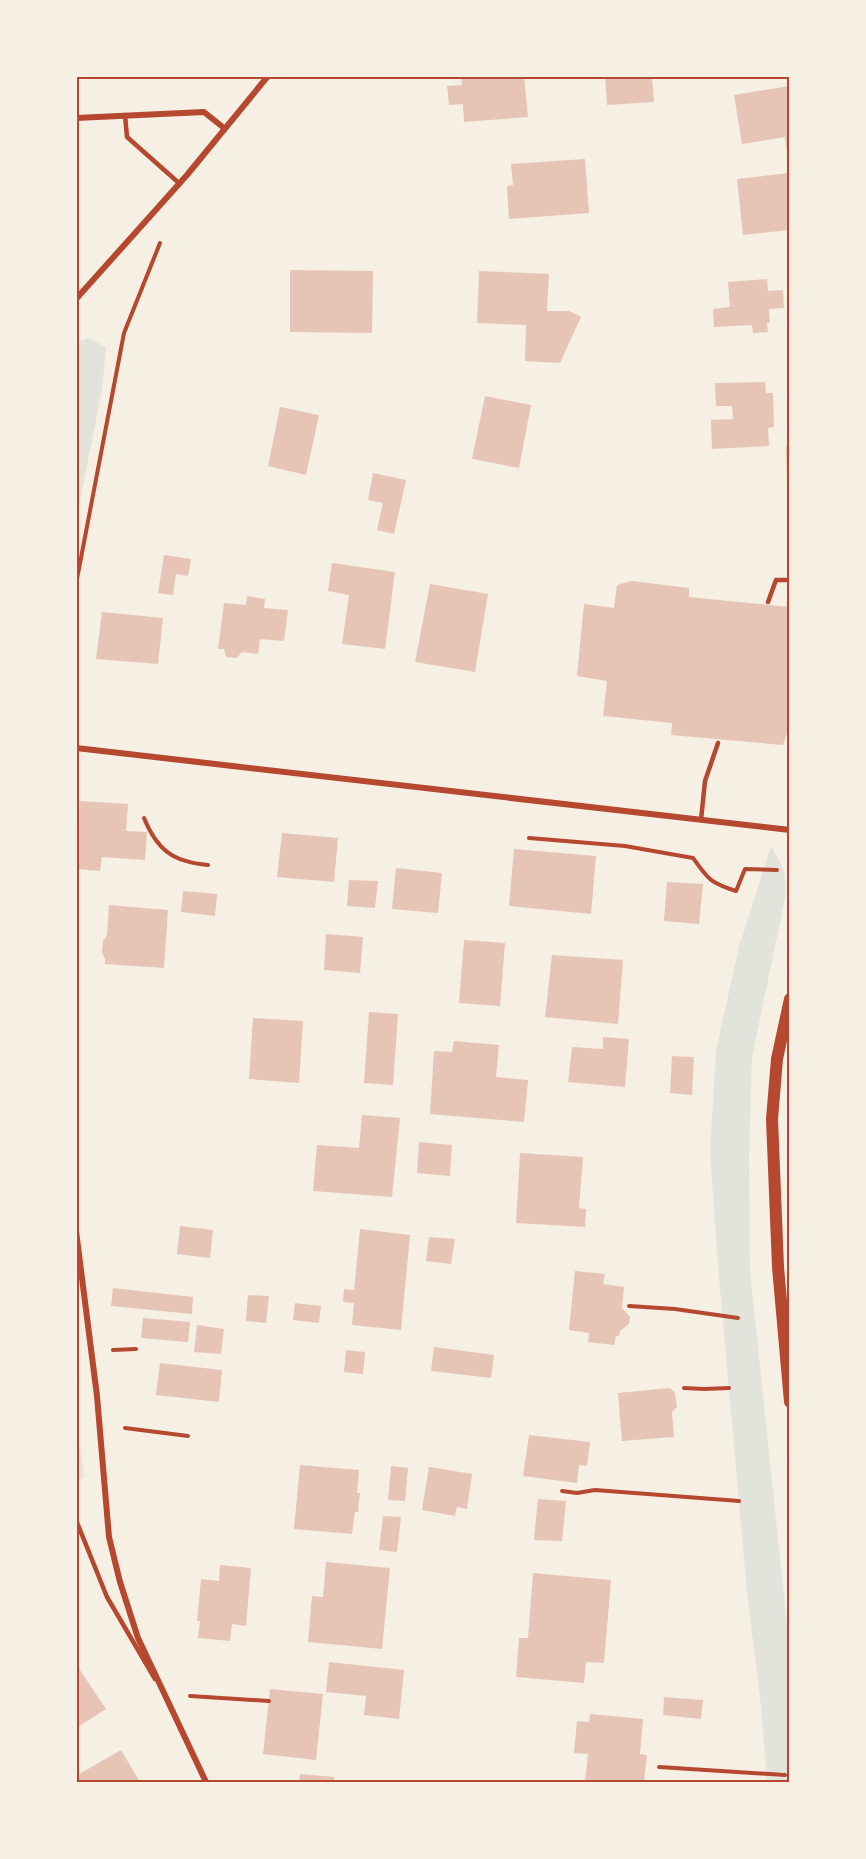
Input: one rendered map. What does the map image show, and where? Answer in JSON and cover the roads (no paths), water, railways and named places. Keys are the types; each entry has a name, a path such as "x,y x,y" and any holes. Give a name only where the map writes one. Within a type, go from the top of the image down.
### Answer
{"main road":[{"path":"789,999 777,1059 772,1119 774,1176 786,1311 789,1402"}],"street":[{"path":"76,300 180,184 268,76"},
{"path":"76,118 204,112 224,128"},
{"path":"76,748 789,830"},
{"path":"76,1231 97,1395 110,1537 120,1582 138,1638 206,1782"}],"lane":[{"path":"125,115 127,136 180,184"},
{"path":"768,602 776,580 789,580"},
{"path":"701,820 705,780 718,743"},
{"path":"76,1520 107,1597 165,1697"}]}
